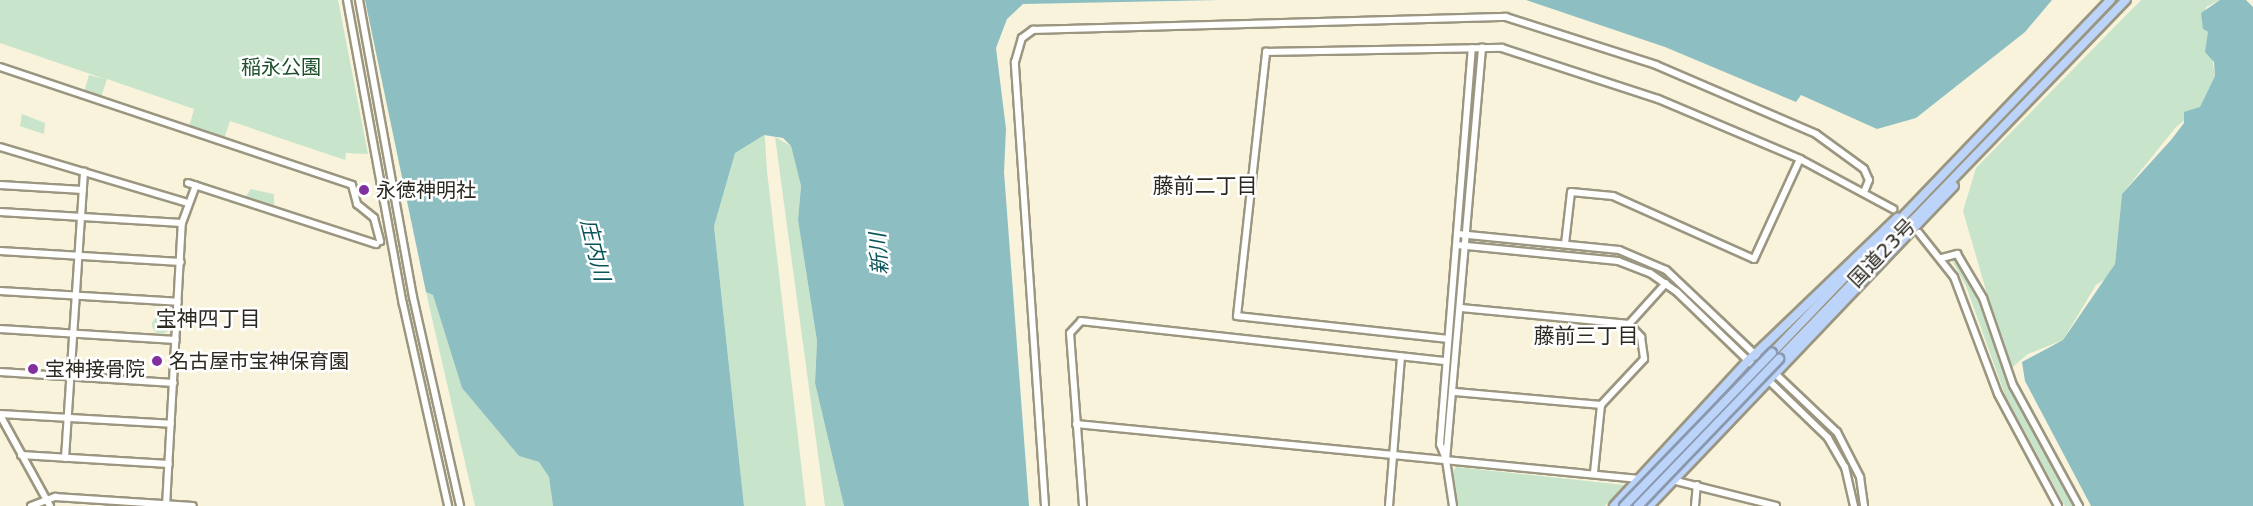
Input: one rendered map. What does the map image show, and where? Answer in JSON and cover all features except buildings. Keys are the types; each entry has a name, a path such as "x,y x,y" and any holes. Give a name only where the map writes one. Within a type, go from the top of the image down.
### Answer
{"highway":[{"name":"国道23号","path":"1624,506 2110,0"},
{"name":"国道23号","path":"1638,506 2126,0"},
{"path":"1649,506 1779,376 1945,198 1974,159"},
{"path":"1614,506 1748,361 1924,195"}],"street":[{"path":"347,0 403,304 448,506"},
{"path":"358,0 413,297 460,506"},
{"path":"1045,506 1015,62 1022,38 1033,30 1506,17 1656,64 1816,134 1864,169 1869,180 1865,190"},
{"path":"1453,506 1446,460 1440,444 1472,48"},
{"path":"1446,460 1455,392 1482,48"},
{"path":"1448,339 1237,316 1266,52 1502,48 1658,99 1800,159 1865,190 1893,209"},
{"path":"0,67 352,185 357,204 374,218 378,242 188,183"},
{"path":"0,147 185,202"},
{"path":"1565,244 1571,192 1613,196 1754,259 1800,159"},
{"path":"65,458 84,172"},
{"path":"0,185 83,190"},
{"path":"166,505 182,223 185,202 196,185"},
{"path":"0,212 182,223"},
{"path":"1919,233 1942,258 1998,394 2058,506"},
{"path":"1458,234 1565,244 1648,259 1684,284 1843,441 1860,477 1864,506"},
{"path":"1457,246 1618,261 1666,283 1834,447 1854,506"},
{"path":"0,251 181,262"},
{"path":"1942,258 1957,254 1983,298 2013,385 2079,506"},
{"path":"1629,324 1666,283"},
{"path":"0,291 178,302"},
{"path":"1461,308 1629,324 1645,345 1644,359 1601,405 1594,473"},
{"path":"1083,506 1070,333 1081,321 1446,361"},
{"path":"0,329 176,340"},
{"path":"1389,506 1401,356"},
{"path":"0,372 174,383"},
{"path":"1455,392 1601,405"},
{"path":"0,415 171,424"},
{"path":"0,415 50,506"},
{"path":"1076,424 1639,479"},
{"path":"21,455 169,464"},
{"path":"1676,481 1776,506"},
{"path":"1695,506 1697,485"},
{"path":"31,506 45,498 193,506"}],"green space":[{"name":"稲永公園","path":"0,0 338,0 368,154 346,153 345,160 230,121 224,139 189,127 194,109 107,79 101,97 84,92 89,75 105,79 0,43"},
{"path":"756,0 767,171 806,506 744,506 714,226"},
{"path":"2141,0 2220,0 2206,7 2203,29 2208,32 2215,76 2200,108 2176,127 2122,194 2115,264 2107,278 2096,285 2063,340 2028,354 2009,370 1963,211 1976,168"},
{"path":"22,114 45,123 44,134 20,126"},
{"path":"775,137 791,146 801,186 798,220 817,341 815,383 844,506 825,506"},
{"path":"251,189 274,194 274,209 244,199"},
{"path":"1949,255 1958,259 1983,307 2004,372 2076,506 2065,506 2005,395 1966,286"},
{"path":"426,292 433,295 462,388 519,456 539,462 549,477 553,506 475,506"},
{"path":"161,316 167,319 170,325 167,331 161,334 155,331 152,325 155,319"},
{"path":"1456,467 1625,485 1605,506 1456,506 1451,474"}],"water":[{"path":"365,0 1219,0 1023,4 1007,19 996,48 1006,129 1004,172 1029,506 844,506 815,383 817,341 798,220 801,186 791,146 783,138 764,135 735,153 714,226 744,506 553,506 549,477 539,462 519,456 462,388 433,295 426,292"},
{"path":"1526,0 2052,0 2025,32 1916,118 1877,129 1801,95 1796,102 1665,47"},
{"path":"2220,0 2246,0 2253,7 2253,506 2091,506 2025,381 2022,362 2063,340 2115,264 2122,194 2184,123 2184,112 2200,107 2215,76 2214,62 2205,52 2208,32 2203,29 2201,13"}],"place":[{"name":"永徳神明社","path":"364,190"},
{"name":"名古屋市宝神保育園","path":"157,361"},
{"name":"宝神接骨院","path":"33,369"}],"district":[{"name":"藤前二丁目","path":"1205,186"},
{"name":"宝神四丁目","path":"208,319"},
{"name":"藤前三丁目","path":"1586,336"}],"water label":[{"name":"庄内川","path":"595,250"},
{"name":"新川","path":"879,254"}]}
